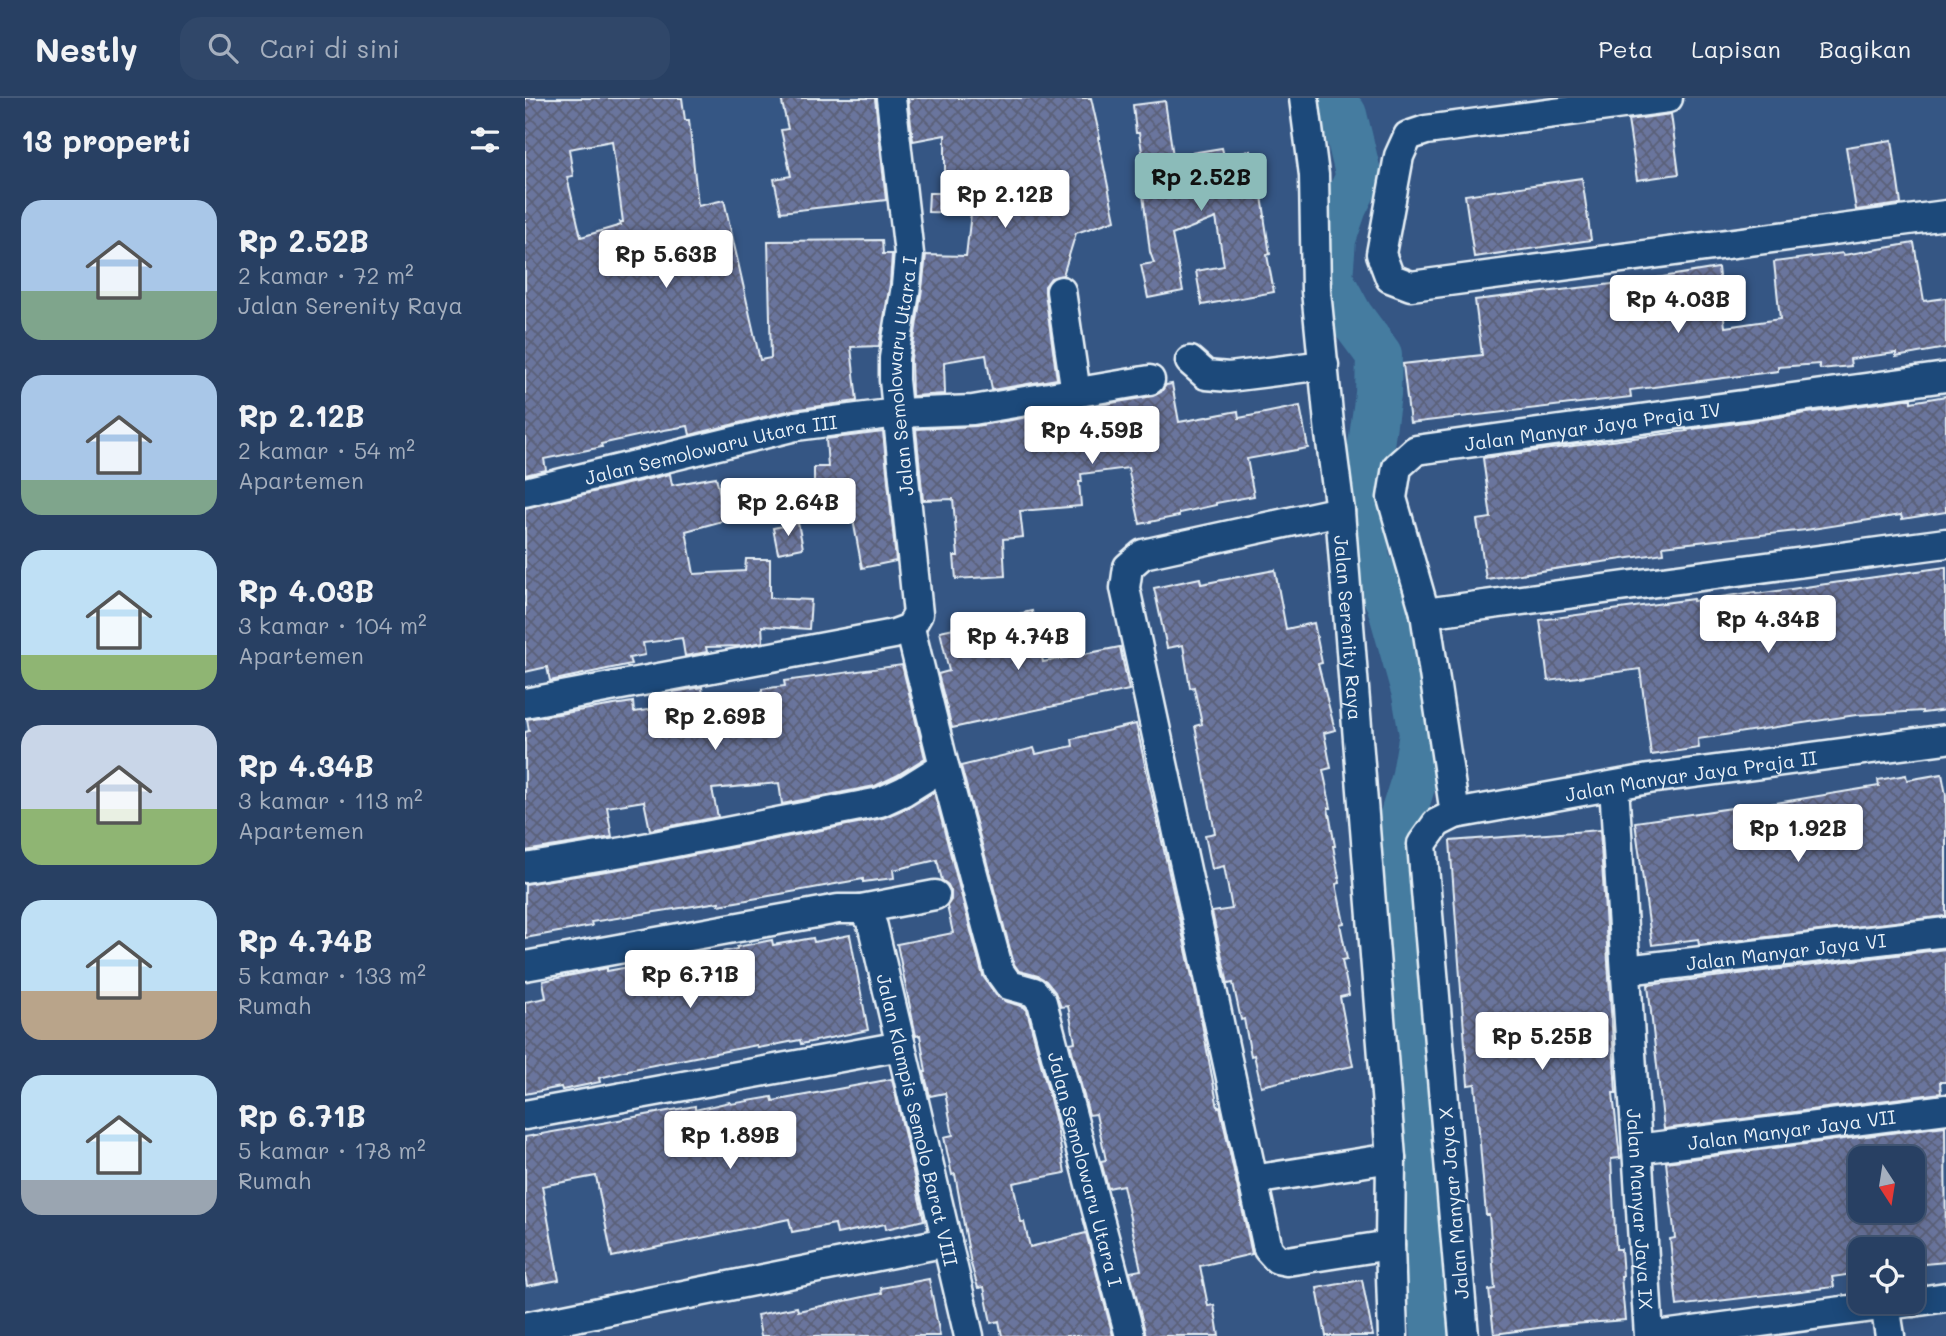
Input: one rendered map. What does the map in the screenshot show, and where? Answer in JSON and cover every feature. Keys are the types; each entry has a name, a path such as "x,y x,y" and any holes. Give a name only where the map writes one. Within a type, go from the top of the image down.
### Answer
{"street":[{"name":"Jalan Semolowaru Utara I","path":"891,98 909,254 894,358 914,621 944,766 999,971 1009,985 1034,992 1042,1002 1130,1336"},
{"name":"Jalan Serenity Raya","path":"1304,98 1314,175 1316,292 1329,434 1340,511 1391,1158 1393,1336"},
{"path":"1668,98 1426,130 1408,136 1399,156 1381,254 1390,278 1411,286 1946,215"},
{"path":"1061,291 1076,393"},
{"path":"1191,361 1206,375 1229,377 1324,365"},
{"name":"Jalan Manyar Jaya Praja IV","path":"1446,819 1425,613 1392,498 1397,467 1416,450 1946,377"},
{"name":"Jalan Semolowaru Utara III","path":"525,492 796,426 897,413 973,410 1150,380"},
{"path":"1340,511 1143,554 1128,567 1125,588 1268,1249 1277,1259 1287,1261 1390,1245"},
{"path":"1425,613 1946,543"},
{"path":"525,703 894,634 914,621"},
{"name":"Jalan Manyar Jaya Praja II","path":"1446,819 1649,779 1946,739"},
{"path":"525,868 629,851 880,802 904,791 944,766"},
{"name":"Jalan Manyar Jaya IX","path":"1615,786 1649,1336"},
{"name":"Jalan Manyar Jaya X","path":"1446,819 1422,844 1464,1336"},
{"path":"525,966 838,909 861,909 935,895"},
{"name":"Jalan Klampis Semolo Barat VIII","path":"861,909 869,917 873,927 969,1336"},
{"name":"Jalan Manyar Jaya VI","path":"1626,970 1946,932"},
{"path":"525,1115 901,1046"},
{"name":"Jalan Manyar Jaya VII","path":"1637,1149 1946,1109"},
{"path":"1253,1180 1391,1158"},
{"path":"542,1328 947,1241"},
{"path":"1925,1300 1946,1297"},
{"path":"1656,1336 1848,1310"},
{"path":"1890,1336 1899,1314"}],"building":[{"path":"525,98 682,98 685,120 689,120 698,206 724,200 760,360 771,358 768,241 882,240 883,254 892,254 890,284 879,346 851,347 857,401 792,410 690,435 688,426 601,444 602,447 544,459 546,470 525,475","holes":["612,141 623,222 620,222 621,225 581,237 567,177 573,176 569,149"]},
{"path":"781,98 875,98 886,200 781,212 774,179 791,176 781,130 788,129"},
{"path":"908,98 1091,98 1115,220 1076,233 1063,275 1051,278 1045,286 1057,379 992,390 986,355 944,362 945,394 912,396 911,359 926,255 966,256 971,213 928,212 929,193 945,193 945,135 913,141"},
{"path":"1165,101 1173,156 1222,148 1224,156 1250,151 1255,183 1260,183 1270,254 1267,255 1274,292 1202,305 1196,271 1224,266 1216,218 1172,235 1183,291 1148,298 1141,265 1154,263 1150,252 1141,178 1146,176 1133,105"},
{"path":"1671,114 1679,174 1637,180 1628,120"},
{"path":"1892,140 1901,204 1856,210 1846,147"},
{"path":"1582,178 1591,240 1474,257 1465,195"},
{"path":"1914,243 1924,301 1946,298 1946,348 1896,357 1896,353 1850,359 1851,366 1820,369 1819,364 1778,367 1778,371 1630,390 1631,397 1410,423 1403,364 1482,355 1475,300 1638,281 1718,268 1725,327 1780,319 1774,262 1844,255"},
{"path":"1172,384 1179,422 1238,411 1239,418 1300,406 1308,448 1247,459 1254,496 1216,503 1179,513 1179,516 1140,524 1128,468 1081,474 1081,506 1020,511 1023,537 1003,539 1005,576 956,579 954,556 958,556 953,499 923,500 916,429 976,426 1153,396 1161,392 1166,385"},
{"path":"1946,396 1946,512 1902,519 1901,515 1806,530 1663,546 1664,553 1486,579 1477,520 1491,518 1483,458 1906,399 1911,399 1911,402"},
{"path":"883,432 896,561 862,568 852,514 843,516 838,489 814,490 814,467 828,467 826,439"},
{"path":"670,474 672,485 716,477 726,520 686,531 694,574 745,571 746,559 770,559 770,598 811,600 809,629 762,626 763,642 706,647 707,652 685,656 682,638 643,643 645,655 629,658 631,664 550,681 547,667 525,672 525,508"},
{"path":"798,523 803,548 778,553 773,528"},
{"path":"1946,567 1946,710 1856,715 1698,739 1699,748 1651,755 1640,669 1548,681 1540,620 1693,599 1756,594"},
{"path":"1275,570 1286,629 1314,623 1322,663 1318,664 1335,730 1324,733 1331,768 1323,770 1331,808 1328,808 1340,883 1336,884 1344,923 1340,924 1347,959 1342,960 1349,995 1340,997 1353,1066 1261,1086 1233,983 1228,984 1212,912 1232,909 1224,866 1212,869 1205,835 1215,833 1195,726 1202,724 1194,687 1190,688 1183,645 1167,648 1154,588 1200,578 1201,584"},
{"path":"1032,611 1043,662 1120,647 1129,690 952,728 938,674 949,671 940,631"},
{"path":"902,665 925,758 896,776 875,786 782,804 779,783 712,789 718,817 650,830 644,801 607,807 612,837 525,851 525,732 529,731 527,719 633,702 634,712 675,706 673,692 702,687 703,697 762,692 762,689 785,686 784,681"},
{"path":"1136,724 1252,1254 1200,1266 1208,1306 1214,1305 1219,1336 1146,1336 1130,1272 1141,1270 1123,1185 1108,1188 1101,1161 1106,1160 1096,1114 1089,1115 1070,1043 1075,1042 1068,1006 1061,1007 1055,992 1046,981 1019,971 1014,964 961,766 1034,748 1036,754 1073,746 1072,739"},
{"path":"1942,774 1946,795 1946,916 1699,945 1698,939 1652,945 1635,822 1746,808 1879,786 1878,780 1906,775 1907,780"},
{"path":"934,792 983,976 996,995 1027,1010 1056,1122 1065,1173 1013,1183 1021,1222 1024,1222 1030,1247 1086,1233 1113,1336 1002,1336 999,1321 991,1323 984,1287 978,1288 971,1264 955,1174 952,1175 944,1137 953,1135 945,1093 930,1096 920,1035 916,1036 897,944 953,933 947,906 951,900 951,891 942,880 937,860 893,870 894,878 863,882 863,879 719,905 719,902 591,922 592,926 525,938 525,884 632,867 883,818"},
{"path":"1600,830 1616,1093 1613,1093 1620,1158 1611,1159 1616,1249 1621,1249 1625,1320 1494,1334 1489,1290 1495,1289 1489,1215 1486,1215 1475,1084 1468,1085 1450,841"},
{"path":"850,935 868,1030 801,1044 800,1040 758,1048 757,1045 628,1070 599,1078 600,1082 525,1094 525,1002 546,998 543,981 677,957 678,960 772,940 773,945 813,938 814,942"},
{"path":"1946,949 1946,1082 1940,1082 1941,1093 1664,1129 1648,985"},
{"path":"892,1079 924,1220 886,1229 885,1224 837,1234 835,1224 792,1232 789,1219 612,1257 596,1176 542,1186 559,1280 527,1286 525,1137 695,1106 695,1110 772,1097 773,1101"},
{"path":"1945,1126 1946,1262 1925,1264 1925,1237 1848,1237 1848,1275 1832,1277 1834,1287 1677,1306 1670,1239 1675,1238 1666,1162"},
{"path":"929,1279 940,1336 761,1336 757,1315 797,1307 798,1311 882,1293 881,1288"},
{"path":"1362,1280 1373,1336 1326,1336 1317,1288"}],"waterway":[{"path":"1314,98 1344,115 1359,177 1344,207 1333,239 1330,279 1350,316 1379,355 1378,394 1363,524 1367,561 1389,602 1415,694 1422,734 1414,780 1396,837 1434,1336"}]}
